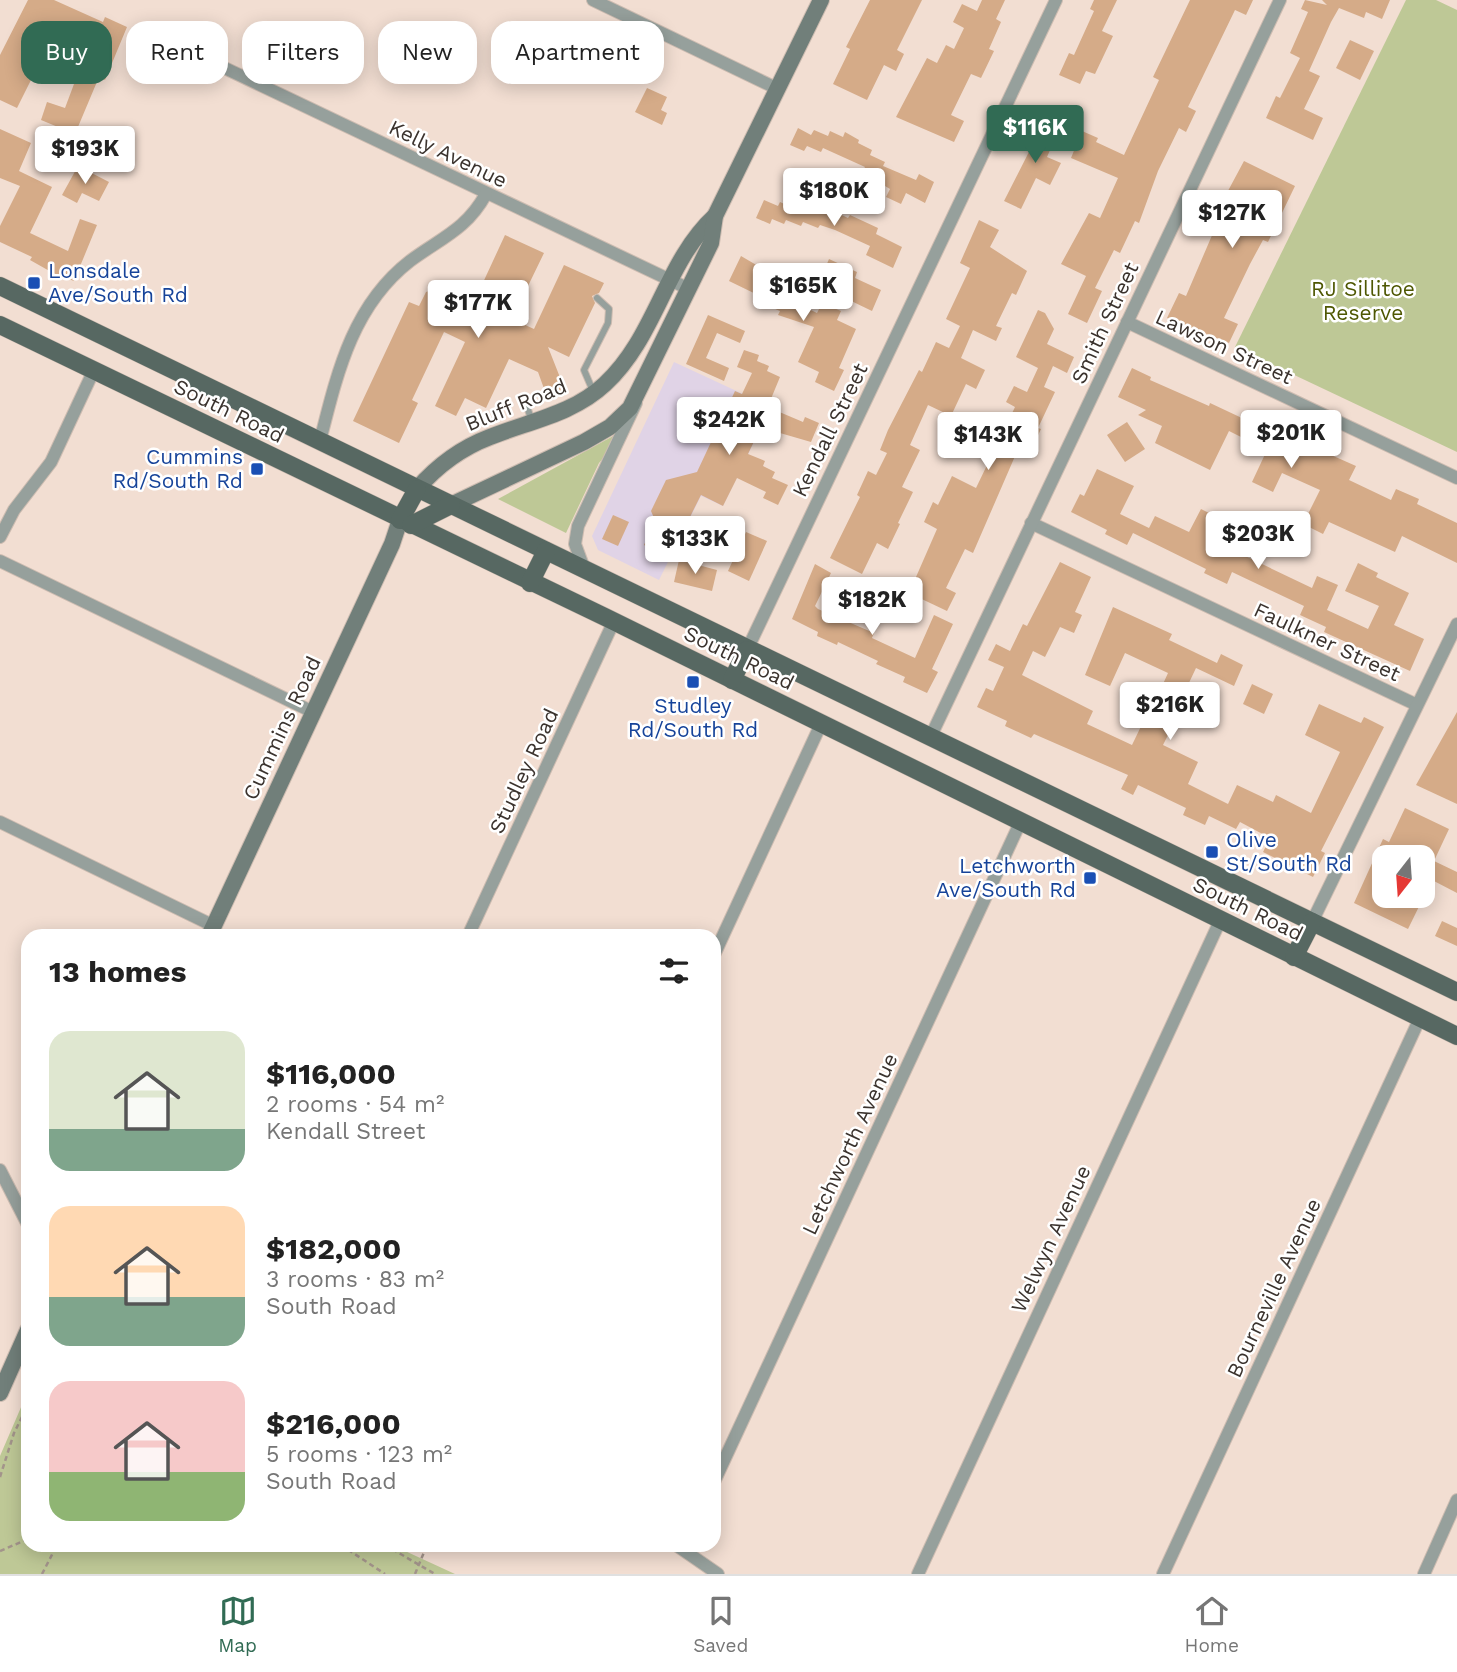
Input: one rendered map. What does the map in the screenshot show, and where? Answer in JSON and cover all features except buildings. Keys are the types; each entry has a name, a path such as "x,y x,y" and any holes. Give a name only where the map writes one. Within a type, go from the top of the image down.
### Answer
{"main road":[{"name":"Bluff Road","path":"451,505 602,432 628,410 711,243 715,216 821,0"},
{"name":"Bluff Road","path":"417,489 461,450 490,436 532,423 575,405 595,392 633,353 695,234 715,216"},
{"name":"South Road","path":"0,286 1457,992"},
{"name":"South Road","path":"0,325 530,583 614,621 1457,1036"},
{"path":"406,523 417,489"},
{"path":"406,523 451,505"},
{"name":"Cummins Road","path":"212,929 395,538 406,523"},
{"path":"530,583 546,551"},
{"path":"732,680 747,650"},
{"path":"1294,957 1312,922"},
{"path":"0,1392 21,1346"}],"street":[{"path":"593,0 778,89"},
{"name":"Kendall Street","path":"747,650 1056,0"},
{"name":"Smith Street","path":"930,738 1279,0"},
{"name":"Kelly Avenue","path":"228,70 689,289"},
{"path":"320,441 341,361 358,322 373,300 409,262 464,226 486,194"},
{"name":"Lawson Street","path":"1127,322 1457,478"},
{"path":"0,537 14,510 51,463 94,370"},
{"name":"Bluff Road","path":"585,571 576,547 577,531 628,425 640,389"},
{"name":"Faulkner Street","path":"1031,523 1417,705"},
{"path":"0,561 313,712"},
{"name":"Studley Road","path":"471,929 614,621"},
{"path":"1312,922 1457,624"},
{"path":"721,940 821,724"},
{"path":"0,822 207,929"},
{"name":"Letchworth Avenue","path":"721,1467 1020,823"},
{"name":"Welwyn Avenue","path":"918,1574 1220,921"},
{"name":"Bourneville Avenue","path":"1163,1574 1420,1018"},
{"path":"0,1170 21,1211"},
{"path":"1424,1574 1457,1500"},
{"path":"688,1552 718,1574"}],"lane":[{"path":"595,392 584,370 608,323 609,309 597,298"},
{"path":"524,397 532,423"}],"path":[{"path":"0,1477 21,1419"},
{"path":"0,1551 21,1542"},
{"path":"42,1574 53,1552"},
{"path":"352,1552 385,1574"},
{"path":"396,1552 435,1574"},
{"path":"415,1574 424,1552"}],"shaded area":[{"path":"674,362 771,407 723,506 701,496 659,580 598,550 592,536"}],"green space":[{"name":"RJ Sillitoe Reserve","path":"1406,0 1436,0 1457,10 1457,452 1235,347"},
{"path":"615,435 610,450 599,463 566,533 498,499"},
{"path":"21,1407 21,1552 407,1552 455,1574 0,1574 0,1456"}],"place":[{"name":"Lonsdale Ave/South Rd","path":"34,283"},
{"name":"Cummins Rd/South Rd","path":"257,469"},
{"name":"Studley Rd/South Rd","path":"693,682"},
{"name":"Olive St/South Rd","path":"1212,852"},
{"name":"Letchworth Ave/South Rd","path":"1090,878"}]}
